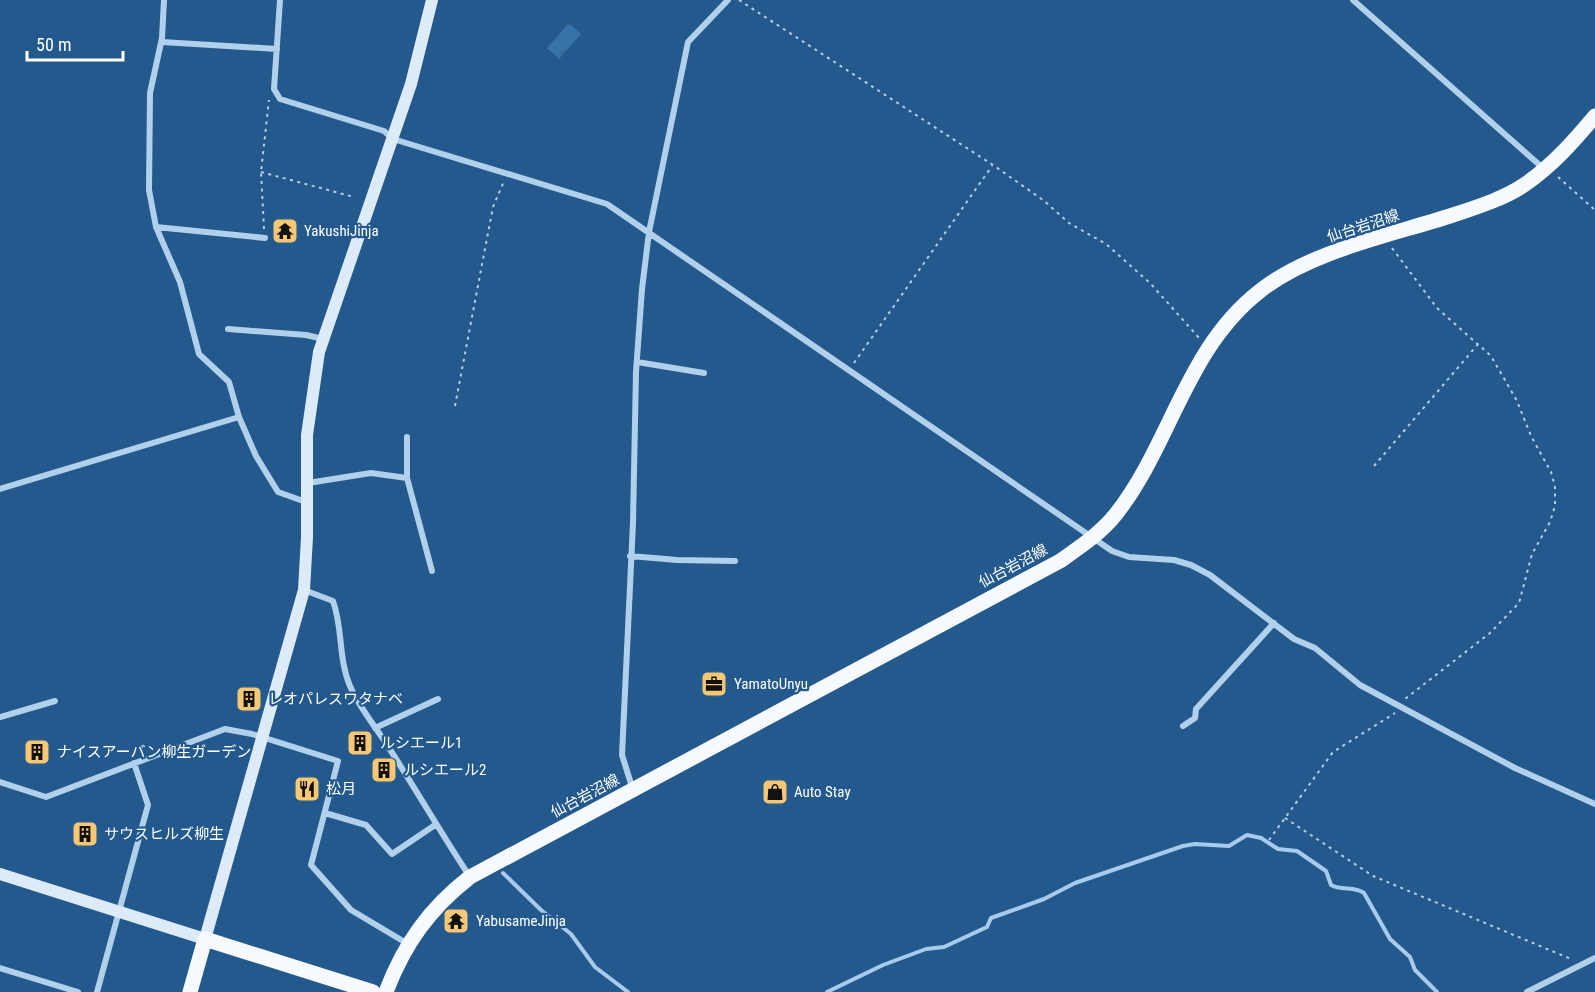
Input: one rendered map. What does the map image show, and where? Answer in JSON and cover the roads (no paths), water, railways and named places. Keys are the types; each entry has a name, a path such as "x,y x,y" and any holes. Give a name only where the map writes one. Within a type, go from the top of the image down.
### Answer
{"main road":[{"name":"仙台岩沼線","path":"386,992 408,944 444,898 470,877 1060,561 1092,538 1115,515 1138,481 1208,347 1230,319 1261,290 1290,273 1330,255 1479,206 1522,186 1545,170 1572,144 1595,116"},
{"path":"190,992 205,939 373,992"}],"street":[{"path":"164,0 162,42 150,93 149,190 156,227 180,282 199,354 228,382 239,417 256,456 278,492 307,503"},
{"path":"280,0 274,89 280,99 384,131 393,139 607,204 1112,551 1129,557 1174,560 1191,565 1210,575 1294,639 1315,648 1360,685 1515,768 1595,804"},
{"path":"0,874 205,939 264,738 304,590 307,435 311,394 323,339 411,84 432,0"},
{"path":"633,791 622,755 637,362 649,232 688,42 728,0"},
{"path":"1353,0 1545,170"},
{"path":"162,42 277,49"},
{"path":"156,227 265,238"},
{"path":"228,329 306,335 323,339"},
{"path":"637,362 704,373"},
{"path":"0,489 239,417"},
{"path":"407,437 407,478 432,571"},
{"path":"307,483 371,473 407,478"},
{"path":"630,556 677,561 735,561"},
{"path":"304,590 333,601 338,614 340,656 349,684 360,706 470,877"},
{"path":"1183,726 1195,718 1196,709 1274,623"},
{"path":"375,728 438,699"},
{"path":"0,717 55,701"},
{"path":"0,782 46,797 225,729 264,738 338,761 311,865 351,910 408,944"},
{"path":"97,992 148,805 134,763"},
{"path":"325,813 366,825 392,854 435,825"},
{"path":"1527,992 1595,958"},
{"path":"0,968 78,992"}],"waterway":[{"path":"827,992 883,965 926,949 944,947 987,927 991,918 1044,899 1075,883 1183,846 1195,844 1229,846 1247,835 1261,838 1278,849 1297,851 1326,871 1331,885 1364,893 1390,939 1410,957 1415,970 1437,992"},
{"path":"503,873 541,910 571,934 595,967 628,992"}],"place":[{"name":"YakushiJinja","path":"285,231"},
{"name":"YamatoUnyu","path":"714,684"},
{"name":"レオパレスワタナベ","path":"249,699"},
{"name":"ルシエール1","path":"360,743"},
{"name":"ナイスアーバン柳生ガーデン","path":"37,752"},
{"name":"ルシエール2","path":"384,770"},
{"name":"松月","path":"307,789"},
{"name":"Auto Stay","path":"775,792"},
{"name":"サウスヒルズ柳生","path":"85,834"},
{"name":"YabusameJinja","path":"456,921"}]}
